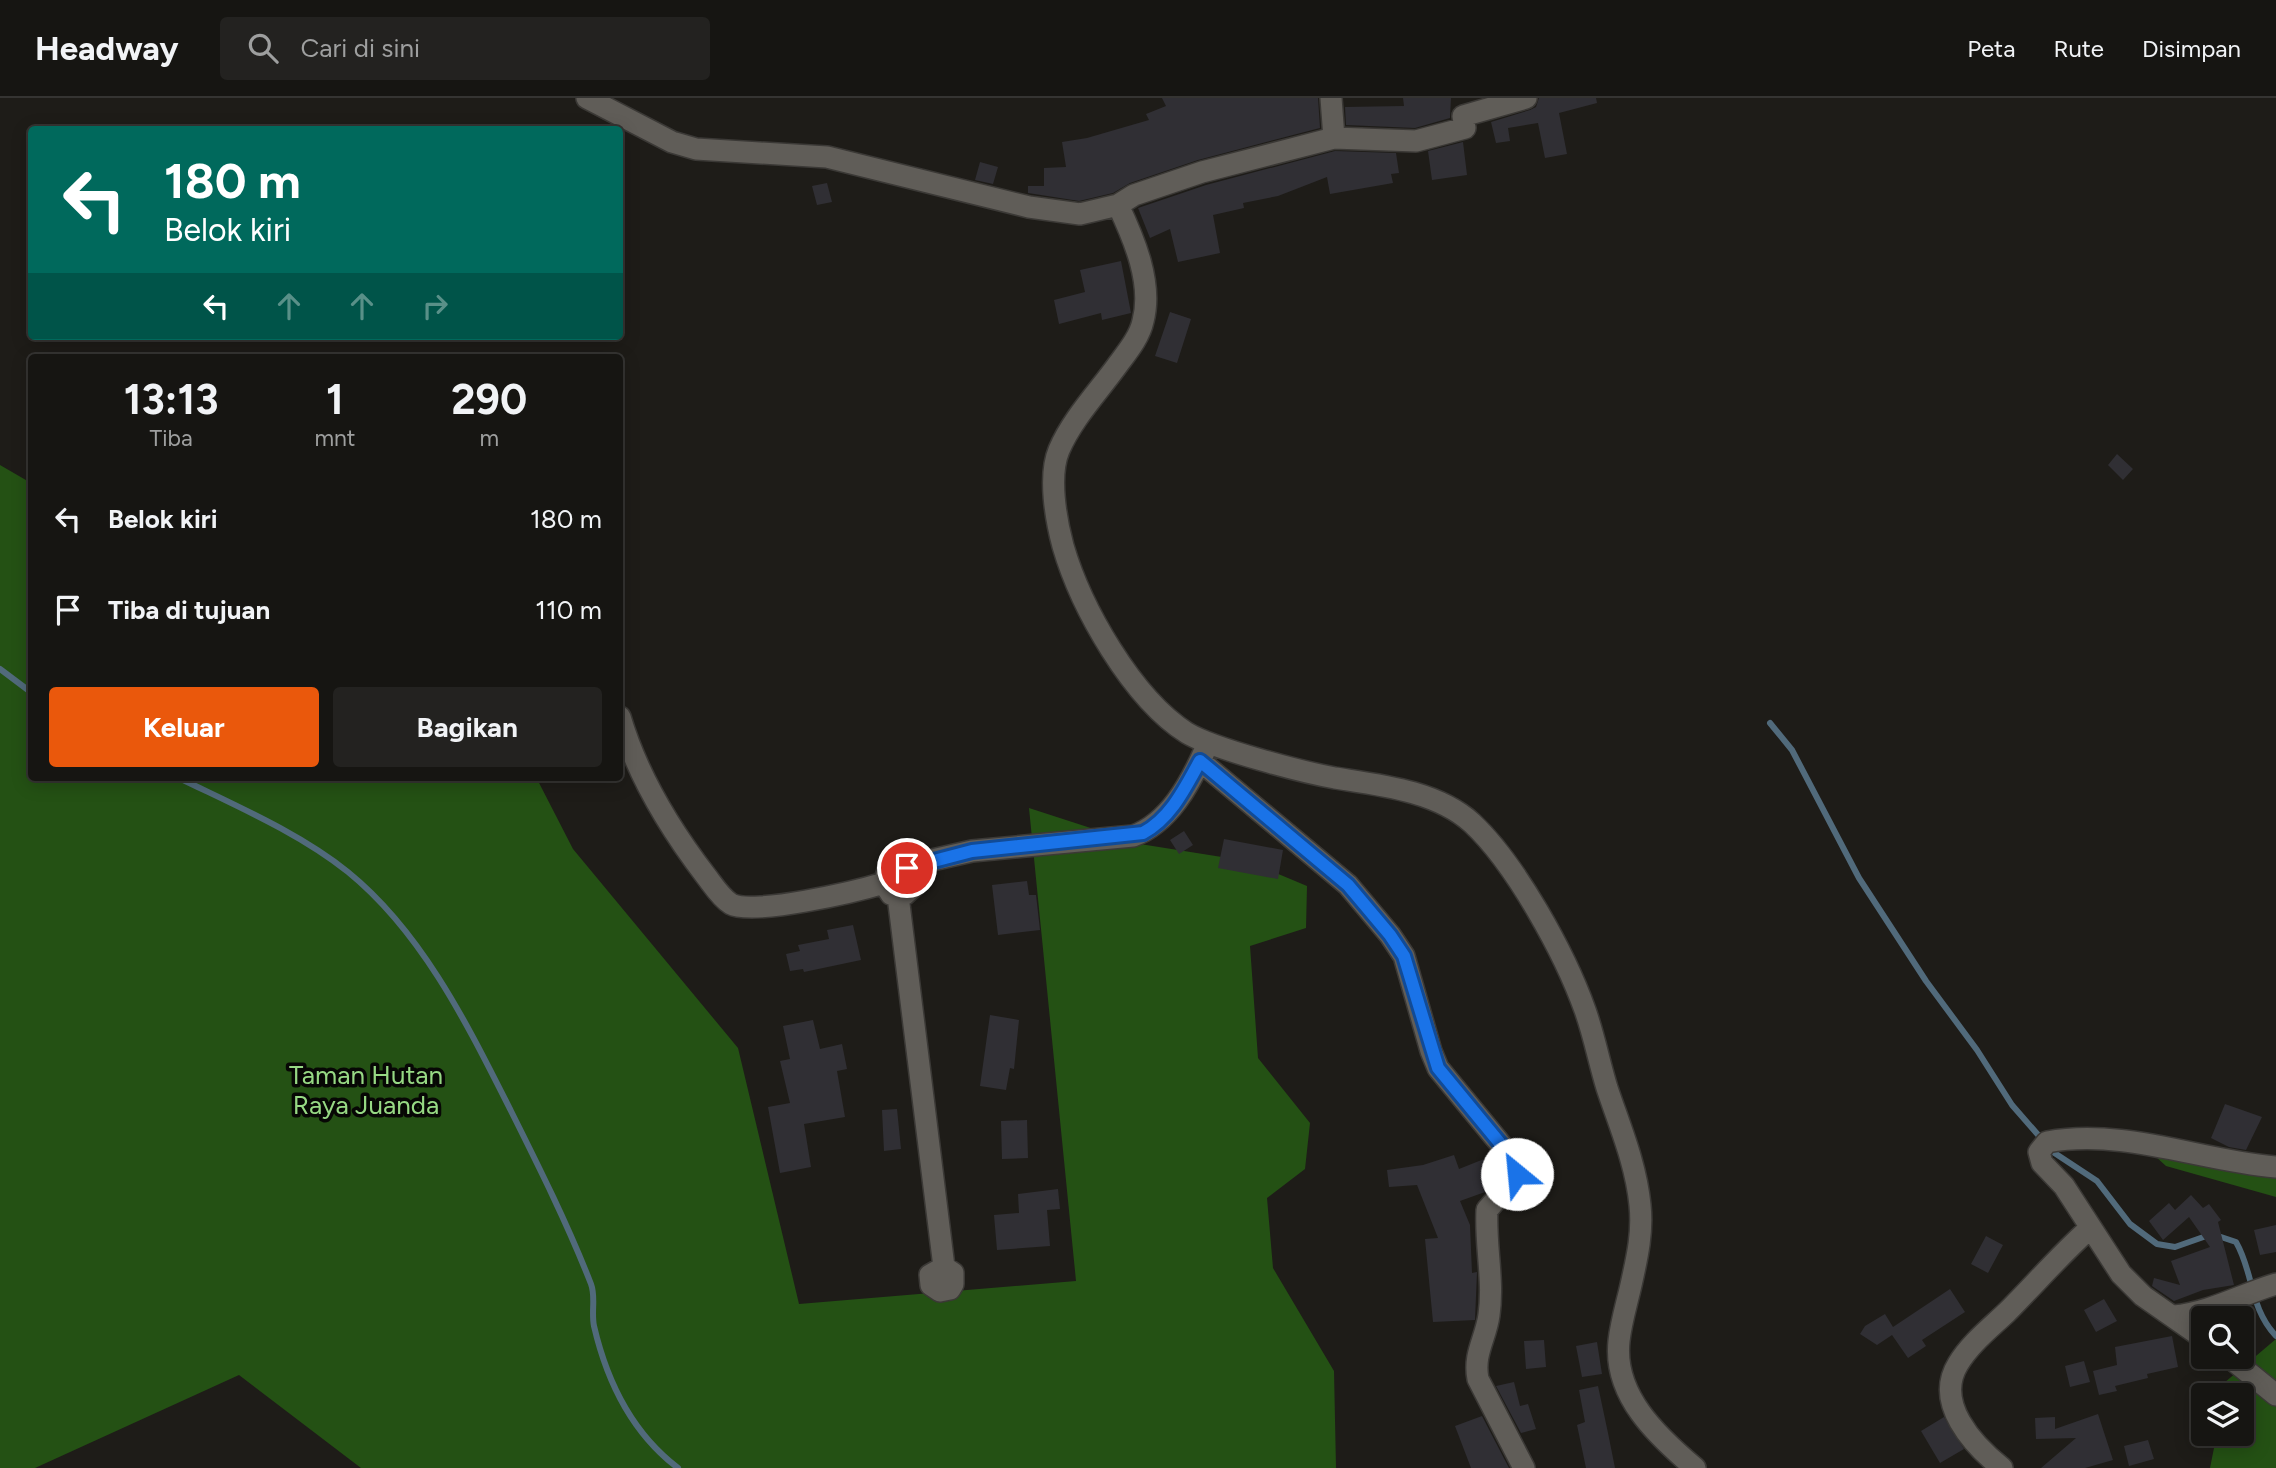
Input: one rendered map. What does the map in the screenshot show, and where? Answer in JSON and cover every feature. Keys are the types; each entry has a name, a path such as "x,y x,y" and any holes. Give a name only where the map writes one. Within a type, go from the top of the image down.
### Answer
{"street":[{"path":"587,98 672,142 696,149 827,157 1029,207 1080,214 1118,205 1134,195 1202,172 1335,138 1416,142 1465,128 1463,116 1526,98"},
{"path":"1331,98 1335,138"},
{"path":"1118,205 1129,228 1146,284 1143,325 1057,453 1054,479 1063,545 1103,639 1133,680 1204,752 1348,885 1390,935 1404,956 1438,1068 1517,1164 1514,1179 1487,1210 1489,1316 1477,1351 1475,1366 1478,1379 1524,1468"},
{"path":"623,728 628,746 675,835 720,895 732,905 761,905 891,889 910,891 914,886 912,873 907,868 972,851 1143,833 1158,823 1180,796 1204,752"},
{"path":"1204,752 1328,777 1383,785 1438,802 1471,822 1522,890 1565,964 1586,1012 1595,1050 1636,1178 1642,1222 1640,1247 1618,1345 1624,1379 1635,1407 1656,1434 1695,1468"},
{"path":"891,889 944,1267"},
{"path":"2191,1329 2143,1296 2121,1274 2089,1229 2064,1186 2040,1160 2039,1152 2047,1142 2099,1140 2173,1147 2276,1167"},
{"path":"2002,1468 1983,1452 1952,1408 1950,1387 1956,1367 1968,1350 2049,1265 2089,1229"},
{"path":"2174,1316 2203,1311 2234,1297 2276,1284"},
{"path":"2244,1369 2276,1395"}],"green space":[{"name":"Taman Hutan Raya Juanda","path":"0,465 28,481 28,781 538,781 573,849 738,1048 799,1304 1076,1281 1029,808 1140,844 1247,861 1307,886 1306,928 1250,946 1258,1058 1310,1123 1305,1169 1267,1198 1273,1268 1334,1371 1336,1468 361,1468 239,1375 35,1468 0,1468"},
{"path":"2155,1156 2276,1167 2276,1197 2166,1166"},
{"path":"2276,1339 2276,1468 2210,1468 2214,1446 2254,1446 2254,1383 2224,1383 2241,1369 2254,1369 2254,1358"}],"building":[{"path":"1162,98 1318,98 1320,128 1198,160 1130,183 1113,193 1079,201 1028,193 1028,186 1044,186 1044,168 1066,167 1062,142 1087,138 1149,120 1146,114 1166,106"},
{"path":"1403,98 1451,98 1450,118 1415,128 1346,125 1345,107 1404,106"},
{"path":"1539,98 1596,98 1597,103 1559,113 1567,154 1545,158 1538,123 1508,128 1510,141 1496,143 1491,122 1536,107"},
{"path":"1463,142 1467,175 1432,180 1428,151"},
{"path":"1335,151 1396,153 1399,173 1391,174 1393,183 1330,194 1327,177 1278,196 1243,203 1244,208 1213,215 1220,253 1178,262 1170,229 1150,238 1138,208 1206,185"},
{"path":"980,162 998,167 993,184 975,180"},
{"path":"827,183 832,202 817,205 812,186"},
{"path":"1121,261 1131,313 1102,320 1101,313 1059,324 1054,300 1085,292 1080,270"},
{"path":"1170,312 1191,319 1177,363 1155,356"},
{"path":"2117,454 2133,469 2123,480 2108,465"},
{"path":"1184,831 1193,845 1179,854 1170,840"},
{"path":"1224,839 1283,850 1278,879 1218,868"},
{"path":"1027,881 1029,895 1036,895 1040,930 998,935 992,885"},
{"path":"853,925 861,960 804,972 803,969 790,971 786,954 800,951 798,945 829,939 827,930"},
{"path":"990,1015 1019,1020 1014,1069 1010,1068 1006,1090 980,1086"},
{"path":"813,1020 820,1049 842,1044 847,1069 837,1071 845,1117 804,1124 811,1167 780,1173 768,1107 790,1103 780,1061 790,1059 783,1026"},
{"path":"2225,1104 2262,1117 2246,1150 2229,1147 2211,1138"},
{"path":"897,1109 901,1149 884,1151 882,1110"},
{"path":"1027,1120 1028,1158 1002,1159 1001,1121"},
{"path":"1454,1155 1459,1169 1484,1159 1493,1183 1485,1192 1460,1201 1470,1225 1472,1273 1477,1272 1475,1320 1433,1322 1425,1239 1438,1238 1417,1185 1389,1187 1387,1170 1423,1165"},
{"path":"1058,1189 1060,1209 1047,1210 1050,1246 997,1250 994,1215 1019,1213 1018,1194"},
{"path":"2191,1195 2203,1208 2209,1204 2221,1220 2218,1222 2234,1285 2203,1290 2174,1301 2152,1286 2154,1278 2180,1285 2171,1261 2210,1247 2189,1217 2163,1240 2149,1221 2169,1203 2175,1210"},
{"path":"2276,1225 2276,1252 2260,1255 2254,1230"},
{"path":"1986,1236 2003,1245 1988,1273 1971,1264"},
{"path":"1950,1289 1965,1312 1922,1340 1926,1346 1908,1358 1892,1335 1877,1345 1860,1334 1865,1326 1885,1314 1893,1327"},
{"path":"2104,1299 2117,1321 2096,1332 2084,1310"},
{"path":"2172,1336 2178,1367 2147,1374 2148,1378 2115,1386 2117,1391 2099,1395 2093,1371 2117,1365 2115,1347"},
{"path":"1544,1340 1546,1367 1526,1369 1524,1341"},
{"path":"1597,1342 1602,1374 1582,1377 1576,1346"},
{"path":"2084,1361 2090,1382 2070,1387 2065,1366"},
{"path":"1514,1382 1520,1406 1528,1404 1536,1429 1521,1433 1496,1386"},
{"path":"1598,1386 1615,1468 1586,1468 1577,1425 1585,1422 1579,1390"},
{"path":"2098,1414 2113,1460 2085,1468 2041,1468 2076,1438 2036,1439 2035,1418 2055,1417 2055,1429"},
{"path":"1482,1416 1509,1468 1471,1468 1455,1426"},
{"path":"1944,1417 1964,1449 1940,1463 1921,1431"},
{"path":"2148,1440 2154,1459 2129,1466 2124,1446"}],"waterway":[{"path":"0,669 28,690"},
{"path":"1770,723 1792,750 1859,878 2012,1105 2053,1152 2097,1181 2130,1224 2157,1244 2175,1247 2212,1234 2236,1242 2256,1302 2267,1325 2276,1336"},
{"path":"185,781 265,820 329,858 375,896 421,952 442,982 478,1046 573,1240 592,1289 594,1326 614,1386 647,1439 678,1468"}],"route":[{"path":"907,868 931,859 972,851 1143,833 1158,823 1180,796 1200,761 1348,885 1390,935 1404,956 1438,1068 1517,1164 1517,1174"}]}
